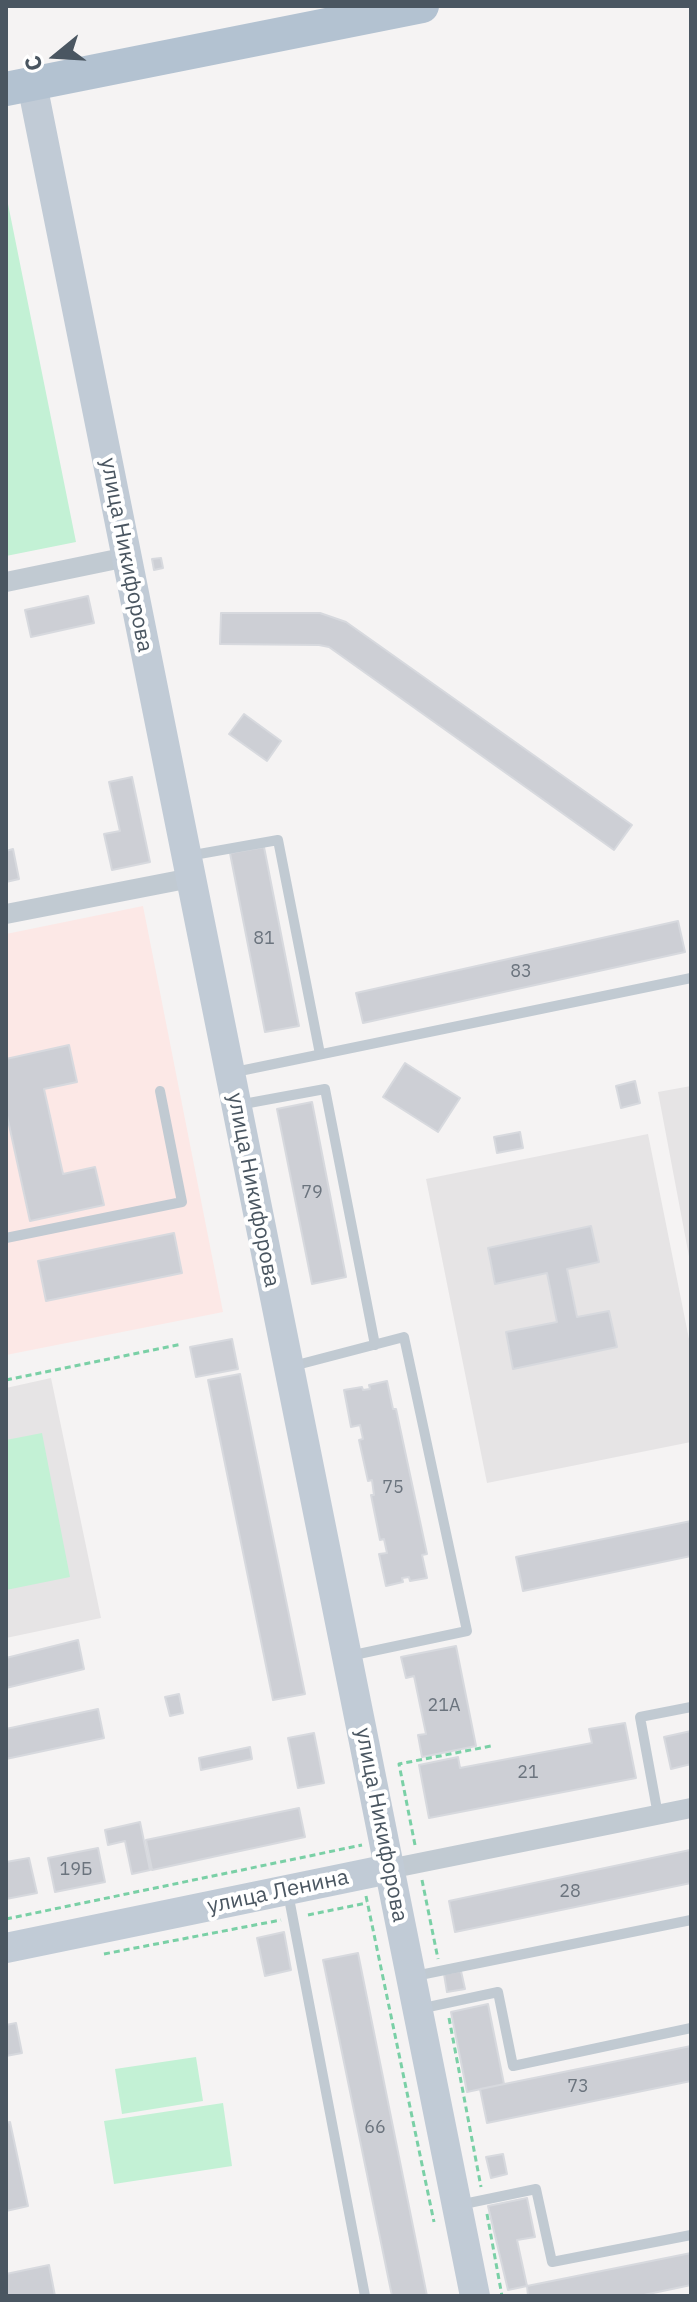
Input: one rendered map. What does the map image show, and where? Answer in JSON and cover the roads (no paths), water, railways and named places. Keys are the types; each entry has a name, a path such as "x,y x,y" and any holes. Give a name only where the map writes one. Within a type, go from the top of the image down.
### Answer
{"main road":[{"path":"19,87 422,6"},
{"name":"улица Никифорова","path":"19,87 127,557 347,1657 376,1872 411,1977 432,2006 470,2203 475,2296"},
{"name":"улица Ленина","path":"6,1948 290,1904 376,1872"}],"street":[{"path":"6,582 127,557"},
{"path":"6,914 189,867"},
{"name":"улица Ленина","path":"376,1872 691,1808"}],"lane":[{"path":"189,867 278,840 320,1054"},
{"path":"230,1073 691,978"},
{"path":"236,1106 325,1089 375,1345"},
{"path":"6,1238 182,1202 160,1091"},
{"path":"289,1367 404,1337 467,1631 347,1657"},
{"path":"658,1815 640,1717 691,1707"},
{"path":"290,1904 365,2296"},
{"path":"411,1977 691,1920"},
{"path":"432,2006 498,1992 513,2066 691,2028"},
{"path":"470,2203 536,2189 552,2262 691,2235"}]}
